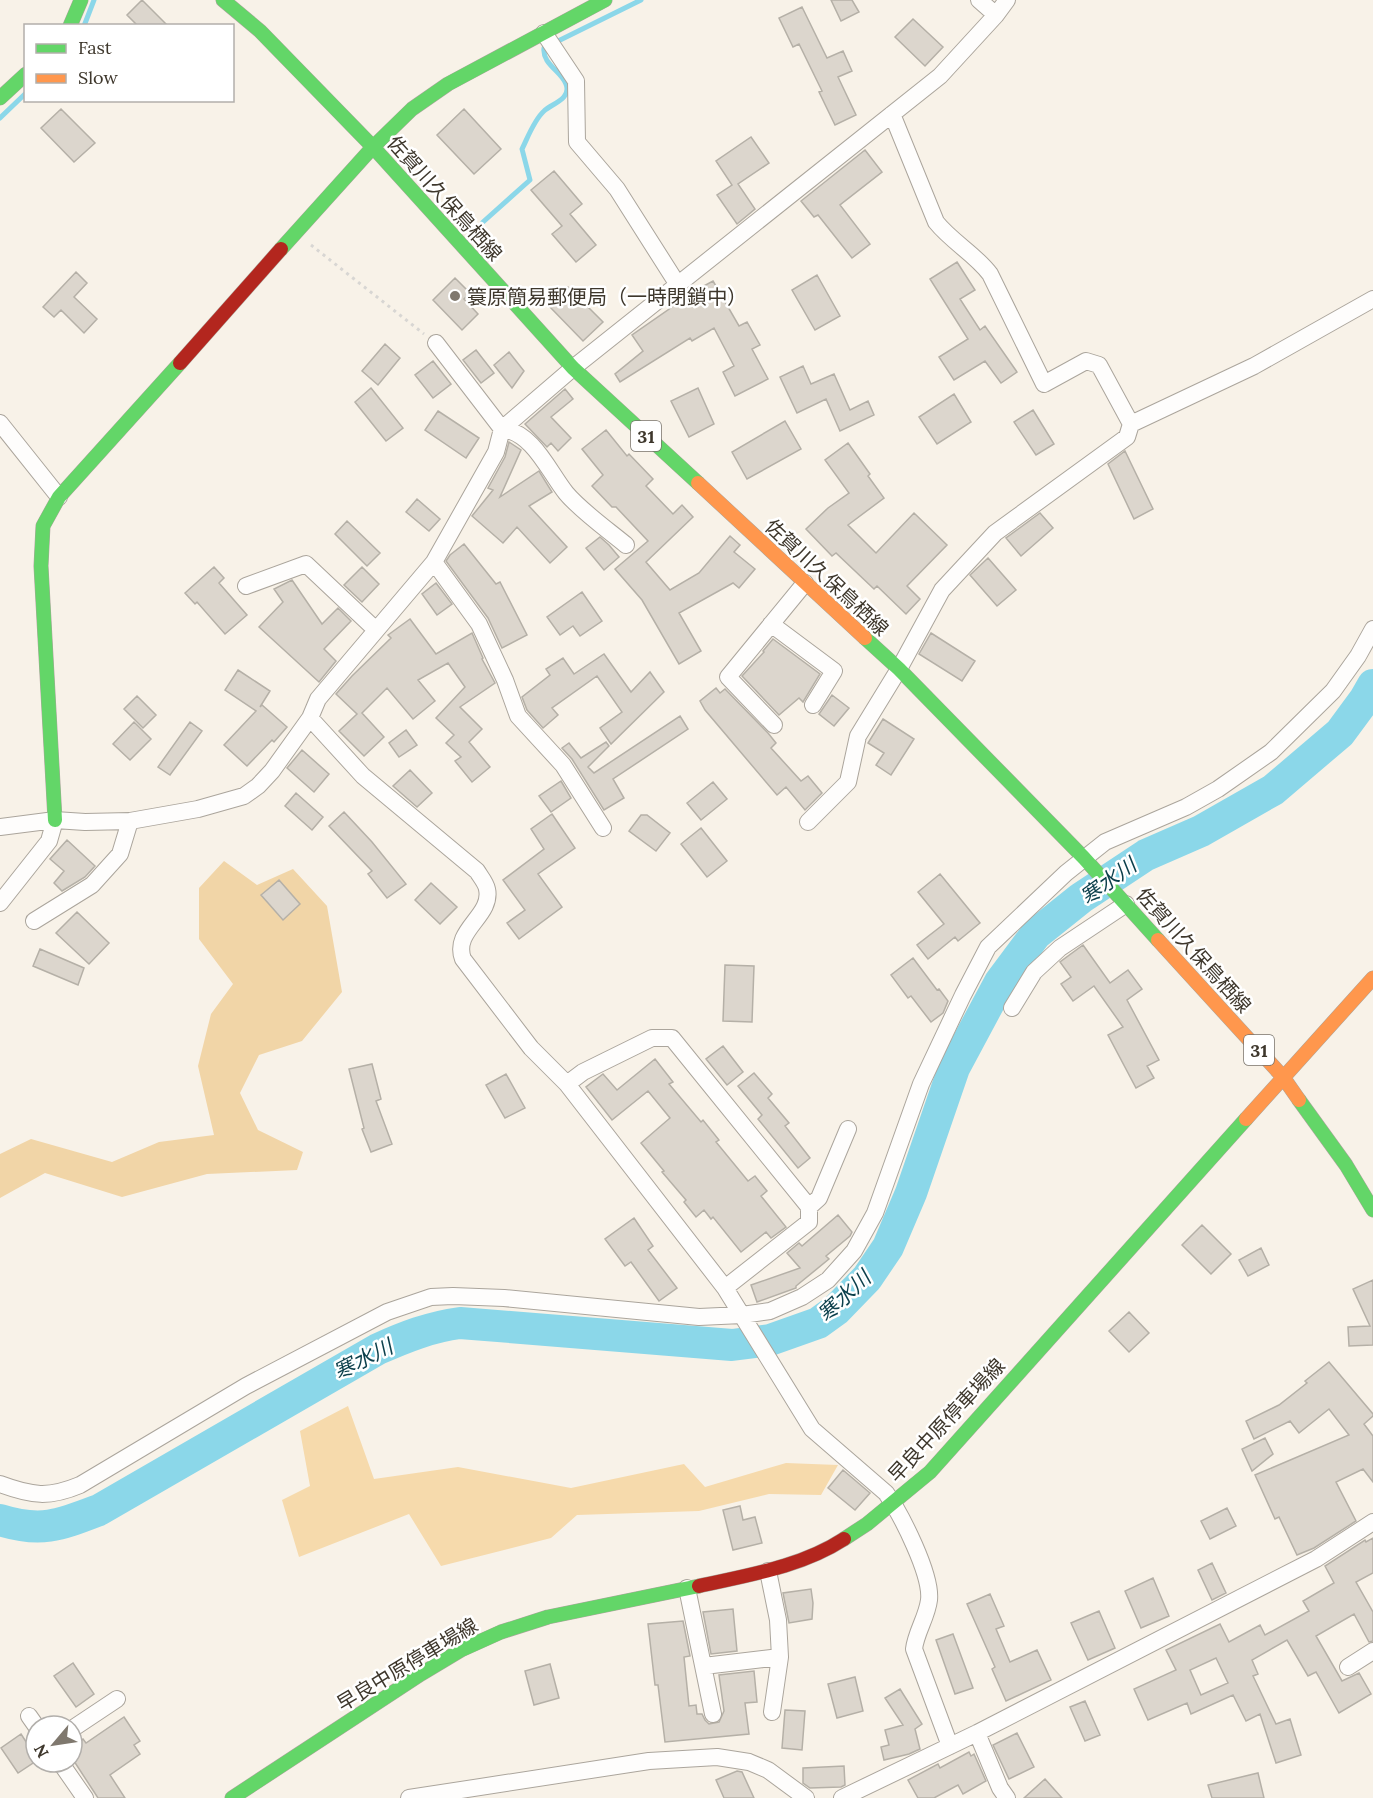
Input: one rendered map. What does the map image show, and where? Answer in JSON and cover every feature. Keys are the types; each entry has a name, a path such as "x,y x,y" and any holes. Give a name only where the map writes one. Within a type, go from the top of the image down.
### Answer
{"main road":[{"path":"71,24 81,0"},
{"name":"佐賀川久保鳥栖線","path":"223,0 260,31 373,147 573,369 899,669 1084,858 1283,1077 1346,1165 1373,1210"},
{"path":"55,820 41,566 43,526 59,497 373,147 412,109 448,84 605,0"},
{"path":"0,98 24,76"},
{"name":"早良中原停車場線","path":"232,1798 421,1674 461,1650 501,1632 548,1617 768,1571 808,1557 839,1542 867,1524 938,1463 1373,978"}],"street":[{"path":"979,0 996,15"},
{"path":"0,827 55,820 85,822 130,820 207,807 244,796 258,786 272,771 310,718 318,699 434,562 496,452 502,429 573,369 940,76 1007,0"},
{"path":"544,33 576,81 577,142 617,189 678,285"},
{"path":"808,822 848,782 858,736 899,669 942,590 996,533 1127,438 1131,424 1099,364 1086,361 1044,384 990,274 982,263 947,236 936,222 892,114"},
{"path":"1131,424 1254,366 1373,299"},
{"path":"436,343 502,429 513,430 541,455 567,494 626,545"},
{"path":"0,423 59,497"},
{"path":"434,562 479,624 505,680 518,716 563,765 603,828"},
{"path":"246,586 306,564 376,630"},
{"path":"774,725 728,677 805,583"},
{"path":"771,624 834,671 813,705"},
{"path":"0,1484 24,1492 44,1495 61,1493 80,1485 246,1386 387,1312 431,1297 504,1298 699,1317 770,1311 802,1297 828,1280 854,1251 874,1213 921,1084 988,947 1084,858 1105,842 1186,807 1218,789 1271,752 1333,691 1358,656 1373,629"},
{"path":"310,718 363,776 477,872 487,889 485,906 462,940 459,950 463,959 531,1048 567,1084 725,1288 812,1430 886,1493 894,1503 930,1586 929,1603 915,1636 914,1649 950,1746"},
{"path":"0,903 49,841 55,820"},
{"path":"34,921 92,885 120,854 130,820"},
{"path":"1012,1008 1034,972 1060,948 1126,904"},
{"path":"567,1084 583,1072 652,1038 672,1038 809,1207 809,1222 725,1288"},
{"path":"809,1207 819,1198 848,1129"},
{"path":"842,1798 977,1733 1316,1559 1373,1522"},
{"path":"768,1571 778,1620 780,1657 772,1712"},
{"path":"687,1588 713,1714"},
{"path":"1348,1667 1373,1651"},
{"path":"704,1666 780,1657"},
{"path":"84,1721 117,1699"},
{"path":"977,1733 1000,1788 1007,1798"},
{"path":"409,1798 649,1761 717,1757 749,1762 768,1770 806,1798"},
{"path":"68,1774 85,1798"}],"path":[{"path":"296,233 436,343"}],"shaded area":[{"path":"224,861 257,885 293,869 327,906 342,992 302,1041 259,1055 240,1093 258,1130 303,1152 297,1170 207,1174 122,1197 45,1173 0,1198 0,1154 31,1139 112,1162 159,1142 214,1135 198,1066 211,1014 233,984 199,939 199,888"},
{"path":"348,1406 374,1479 458,1467 571,1488 684,1464 705,1487 786,1463 838,1465 821,1495 769,1494 699,1511 577,1515 551,1538 441,1566 409,1514 299,1557 282,1500 310,1486 300,1431"}],"building":[{"path":"142,0 166,24 136,24 127,15"},
{"path":"831,0 852,0 859,12 841,21"},
{"path":"802,7 827,58 843,51 852,71 838,77 856,115 835,125 819,92 822,91 799,44 793,47 779,18"},
{"path":"913,19 943,47 925,66 895,37"},
{"path":"61,109 95,143 74,162 41,128"},
{"path":"464,109 501,149 474,174 437,135"},
{"path":"751,137 769,163 738,184 755,209 737,224 717,195 732,185 716,161"},
{"path":"865,150 882,172 840,205 870,244 852,258 818,215 814,217 801,201"},
{"path":"554,171 582,204 570,214 596,245 576,262 552,234 562,226 531,190"},
{"path":"957,262 975,290 960,299 980,330 985,326 1017,372 1001,383 985,361 954,380 939,357 968,339 930,279"},
{"path":"76,272 87,283 74,297 97,319 84,333 61,310 54,317 43,307"},
{"path":"817,275 840,316 815,330 792,290"},
{"path":"455,278 470,293 464,299 478,314 462,330 433,300"},
{"path":"713,281 739,326 747,322 760,345 752,349 768,379 735,396 723,372 734,366 714,328 692,341 690,338 620,382 615,374 643,351 632,335 672,307 670,304"},
{"path":"568,287 603,322 583,341 549,306"},
{"path":"385,344 400,358 378,385 362,371"},
{"path":"476,350 494,373 481,383 463,360"},
{"path":"509,352 524,371 512,388 494,365"},
{"path":"433,361 451,384 433,398 415,375"},
{"path":"803,366 811,384 834,374 850,410 868,401 874,415 840,431 826,399 797,413 780,377"},
{"path":"371,388 403,428 386,441 355,402"},
{"path":"698,388 714,424 689,437 671,401"},
{"path":"565,389 573,399 551,417 571,438 558,451 551,443 547,447 525,424"},
{"path":"954,394 971,422 937,444 919,417"},
{"path":"1033,410 1054,444 1036,455 1014,422"},
{"path":"438,411 479,438 466,458 425,430"},
{"path":"785,421 801,449 747,479 732,452"},
{"path":"606,430 627,456 629,454 653,479 646,486 673,514 682,505 693,517 646,562 670,590 699,573 730,536 740,545 734,552 755,569 739,588 733,583 679,613 701,651 679,664 642,600 615,569 648,541 616,507 612,507 592,486 603,475 582,449"},
{"path":"509,442 521,450 500,497 539,471 552,492 529,506 567,547 550,563 517,527 503,543 472,516 493,490 488,488 505,457"},
{"path":"848,443 884,498 848,525 876,553 914,513 947,545 907,586 920,599 906,614 877,586 874,589 836,553 832,556 806,529 828,508 849,493 825,460"},
{"path":"1125,451 1153,509 1134,519 1108,464"},
{"path":"417,499 440,519 429,531 406,512"},
{"path":"1040,513 1053,528 1021,556 1006,538"},
{"path":"347,521 380,553 367,566 335,534"},
{"path":"600,537 619,557 604,570 586,548"},
{"path":"464,544 496,584 500,582 527,635 502,648 488,618 446,561"},
{"path":"988,558 1016,590 997,606 970,575"},
{"path":"214,567 224,578 219,583 247,615 225,634 197,602 195,604 185,593"},
{"path":"362,567 379,584 362,602 344,585"},
{"path":"292,580 322,624 338,608 351,621 324,649 336,661 319,682 259,627 283,602 274,589"},
{"path":"436,583 452,604 437,615 422,594"},
{"path":"582,592 602,621 580,636 573,626 560,635 547,617"},
{"path":"410,619 436,654 472,633 495,683 460,707 482,729 469,742 490,767 472,782 455,761 461,757 446,743 454,735 436,718 465,687 448,663 418,680 435,701 413,719 387,688 362,713 384,737 364,756 339,731 357,714 336,694 391,638 388,635"},
{"path":"931,633 975,661 962,681 919,654"},
{"path":"773,639 820,674 803,702 799,698 779,715 742,676"},
{"path":"604,654 631,692 650,672 664,692 611,744 600,728 622,712 597,676 552,708 558,715 543,728 527,710 522,697 550,675 546,669 563,658 574,674"},
{"path":"238,670 270,691 260,707 262,705 287,727 247,766 224,745 256,711 225,690"},
{"path":"716,688 720,693 725,689 768,733 776,743 771,748 801,781 808,776 822,793 805,810 786,787 777,795 705,710 700,701"},
{"path":"832,695 849,708 834,726 819,714"},
{"path":"137,696 156,715 143,728 124,709"},
{"path":"680,716 688,729 613,779 624,798 604,810 572,759 562,748 569,743 581,758 606,742 609,746 588,767 594,773"},
{"path":"883,719 914,739 891,775 876,765 884,753 868,743"},
{"path":"134,722 151,739 130,760 113,744"},
{"path":"190,722 202,731 170,775 158,767"},
{"path":"406,730 417,745 399,757 389,743"},
{"path":"302,750 329,774 314,792 287,768"},
{"path":"410,770 432,793 417,807 393,786"},
{"path":"561,781 571,798 551,812 539,796"},
{"path":"713,782 727,799 701,820 687,803"},
{"path":"296,793 323,817 312,830 285,806"},
{"path":"344,812 406,884 387,898 368,874 372,871 329,826"},
{"path":"552,814 575,848 538,874 562,907 519,939 507,923 525,910 503,880 544,849 531,829"},
{"path":"641,815 647,815 670,833 656,851 629,831"},
{"path":"701,828 727,861 707,877 681,844"},
{"path":"67,840 95,866 85,877 62,891 54,883 64,871 50,859"},
{"path":"940,874 980,923 958,941 955,937 928,959 917,945 944,924 918,892"},
{"path":"279,880 300,904 283,920 261,895"},
{"path":"431,883 457,907 440,924 415,900"},
{"path":"77,912 109,943 89,964 56,933"},
{"path":"1083,945 1110,983 1128,970 1142,989 1127,1000 1159,1060 1147,1066 1154,1078 1136,1088 1108,1035 1123,1027 1094,986 1073,1001 1061,984 1071,977 1060,962"},
{"path":"40,949 84,968 78,985 33,966"},
{"path":"913,958 948,1001 943,1013 931,1022 911,996 908,998 891,975"},
{"path":"725,965 754,966 752,1022 723,1021"},
{"path":"723,1046 743,1072 727,1085 706,1059"},
{"path":"655,1059 673,1082 669,1084 701,1122 703,1120 719,1140 716,1142 748,1181 755,1176 767,1191 761,1196 786,1227 771,1238 766,1232 741,1252 713,1217 711,1219 704,1210 696,1217 684,1202 686,1200 641,1143 670,1118 648,1091 612,1120 586,1087 603,1074 617,1090"},
{"path":"372,1064 381,1099 376,1101 392,1144 371,1152 362,1129 364,1128 349,1069"},
{"path":"754,1073 772,1094 768,1098 789,1123 785,1126 810,1158 798,1168 758,1119 762,1115 738,1086"},
{"path":"506,1074 525,1108 505,1118 486,1085"},
{"path":"838,1215 852,1232 826,1256 829,1259 796,1288 757,1302 751,1285 800,1268 787,1253 799,1243 802,1246"},
{"path":"634,1218 653,1246 648,1250 677,1288 659,1301 631,1262 625,1266 605,1239"},
{"path":"1202,1225 1231,1254 1211,1274 1182,1245"},
{"path":"1261,1248 1269,1265 1248,1276 1239,1260"},
{"path":"1373,1280 1373,1345 1349,1346 1348,1327 1370,1326 1353,1289"},
{"path":"1129,1312 1149,1333 1129,1352 1109,1331"},
{"path":"1329,1362 1373,1414 1364,1424 1373,1436 1373,1482 1363,1469 1336,1482 1356,1521 1314,1548 1297,1555 1279,1517 1275,1519 1255,1475 1349,1435 1329,1409 1299,1433 1290,1421 1254,1439 1246,1421 1279,1405"},
{"path":"1265,1438 1273,1454 1252,1471 1242,1449"},
{"path":"843,1470 870,1493 855,1510 828,1488"},
{"path":"740,1506 743,1520 755,1517 762,1543 733,1550 723,1510"},
{"path":"1227,1508 1236,1526 1210,1539 1201,1521"},
{"path":"1373,1538 1373,1573 1356,1582 1373,1612 1373,1641 1369,1642 1354,1614 1316,1636 1342,1681 1359,1673 1371,1694 1339,1713 1316,1672 1308,1676 1287,1640 1252,1660 1258,1674 1253,1676 1276,1724 1290,1719 1301,1755 1276,1763 1260,1714 1246,1721 1233,1695 1191,1714 1187,1703 1148,1720 1134,1689 1176,1670 1166,1650 1220,1624 1229,1642 1260,1625 1265,1635 1309,1611 1303,1601 1334,1583 1325,1566 1365,1540 1366,1542","holes":["1216,1658 1228,1683 1201,1695 1190,1670"]},
{"path":"1212,1563 1226,1593 1212,1600 1198,1570"},
{"path":"1153,1578 1169,1616 1141,1628 1125,1591"},
{"path":"811,1589 812,1619 789,1623 783,1593"},
{"path":"990,1594 1004,1626 996,1629 1010,1662 1037,1650 1051,1680 1006,1701 992,1669 995,1667 967,1604"},
{"path":"733,1609 737,1651 711,1654 703,1612"},
{"path":"1099,1611 1115,1648 1088,1660 1071,1623"},
{"path":"683,1621 690,1656 684,1657 689,1706 696,1705 697,1714 702,1714 709,1724 719,1722 724,1711 719,1675 754,1671 757,1702 745,1703 749,1734 665,1742 648,1624"},
{"path":"953,1634 973,1688 955,1694 936,1640"},
{"path":"73,1663 94,1694 76,1707 54,1676"},
{"path":"550,1664 559,1698 534,1705 525,1671"},
{"path":"855,1677 863,1711 837,1718 828,1684"},
{"path":"900,1689 922,1724 915,1729 920,1749 884,1760 881,1747 889,1745 885,1730 903,1725 885,1698"},
{"path":"1085,1701 1100,1735 1085,1741 1070,1707"},
{"path":"785,1710 805,1711 802,1750 782,1748"},
{"path":"124,1717 140,1741 134,1745 140,1754 110,1775 125,1798 98,1798 82,1774 84,1740 86,1743"},
{"path":"1017,1733 1034,1767 1009,1779 993,1745"},
{"path":"21,1734 24,1739 24,1769 18,1773 1,1748"},
{"path":"969,1752 971,1756 974,1754 986,1781 963,1794 958,1785 934,1798 918,1798 908,1780 938,1764 940,1768"},
{"path":"844,1766 845,1785 841,1787 810,1788 803,1783 803,1768"},
{"path":"737,1771 742,1772 754,1798 724,1798 716,1780"},
{"path":"1258,1773 1264,1798 1212,1798 1208,1785"},
{"path":"1045,1779 1062,1798 1024,1798"}],"waterway":[{"path":"85,24 94,0"},
{"path":"483,222 530,180 522,149 540,115 566,94 564,79 546,59 544,48 641,0"},
{"path":"0,118 24,95"},
{"name":"寒水川","path":"0,1520 27,1526 50,1526 99,1510 378,1349 438,1327 460,1323 732,1345 770,1340 818,1323 836,1310 867,1278 888,1247 911,1193 954,1068 1000,982 1036,934 1081,898 1146,855 1201,831 1273,790 1340,733 1373,685"}],"traffic: fast":[{"path":"71,24 81,0"},
{"path":"223,0 260,31 373,147 573,368 698,483"},
{"path":"281,249 373,147 412,109 448,84 605,0"},
{"path":"0,98 24,76"},
{"path":"55,820 41,566 43,526 59,497 180,363"},
{"path":"865,638 899,669 1084,858 1158,940"},
{"path":"1299,1100 1346,1165 1373,1210"},
{"path":"844,1539 867,1524 930,1472 1246,1119"},
{"path":"232,1798 461,1650 501,1632 548,1617 699,1586"}],"traffic: slow":[{"path":"698,483 865,638"},
{"path":"1158,940 1283,1077 1299,1100"},
{"path":"1246,1119 1373,978"}],"traffic: jam":[{"path":"180,363 281,249"},
{"path":"699,1586 792,1563 810,1557 844,1539"}],"place":[{"name":"簑原簡易郵便局（一時閉鎖中）","path":"455,296"}]}
